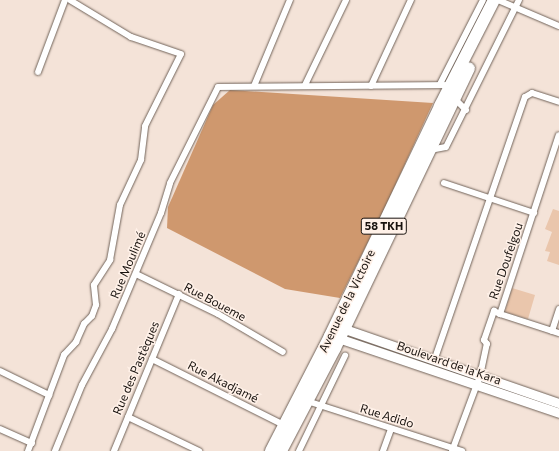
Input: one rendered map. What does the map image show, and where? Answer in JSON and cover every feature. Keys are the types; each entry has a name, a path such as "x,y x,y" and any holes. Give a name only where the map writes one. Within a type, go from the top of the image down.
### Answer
{"highway":[{"name":"Avenue de la Victoire","path":"281,451 307,401 445,84 500,0"},
{"name":"Avenue de la Victoire","path":"271,451 284,425 337,332 430,150 500,0"}],"main road":[{"name":"Boulevard de la Kara","path":"337,332 434,361 559,403"},
{"name":"Boulevard de la Kara","path":"337,332 477,385 559,413"}],"street":[{"path":"38,72 65,0"},
{"path":"28,451 32,444 64,355 76,342 84,324 92,316 96,305 94,285 110,260 120,205 140,160 145,126 181,54 131,37 70,0"},
{"path":"290,0 254,86 371,86 445,84 483,0"},
{"path":"305,85 346,0"},
{"path":"371,86 411,0"},
{"path":"500,0 515,8 559,26"},
{"path":"430,150 446,147 466,110 519,0"},
{"name":"Rue Moulimé","path":"55,451 82,385 112,329 136,274 161,213 170,183 218,87 254,86"},
{"path":"434,361 525,97 532,93 559,102"},
{"path":"454,98 466,110"},
{"name":"Rue Doufelgou","path":"452,450 480,376 487,344 484,340 494,311 500,314 559,136"},
{"path":"444,183 534,213"},
{"name":"Rue Boueme","path":"136,274 179,294 283,352"},
{"name":"Rue des Pastèques","path":"114,451 179,294"},
{"path":"552,331 559,308"},
{"path":"500,314 559,333"},
{"path":"299,451 345,356"},
{"name":"Rue Akadjamé","path":"152,359 284,425"},
{"path":"0,371 49,395"},
{"name":"Rue Adido","path":"307,401 452,450 462,451"},
{"path":"128,417 199,451"},
{"path":"0,429 32,444"},
{"path":"383,451 391,429"}],"shaded area":[{"path":"230,90 433,103 382,214 340,298 285,289 167,228 168,207 213,105"},
{"path":"553,209 559,211 559,265 547,261 550,252 545,251 552,232 545,229"},
{"path":"512,288 535,295 528,319 505,312"}]}
